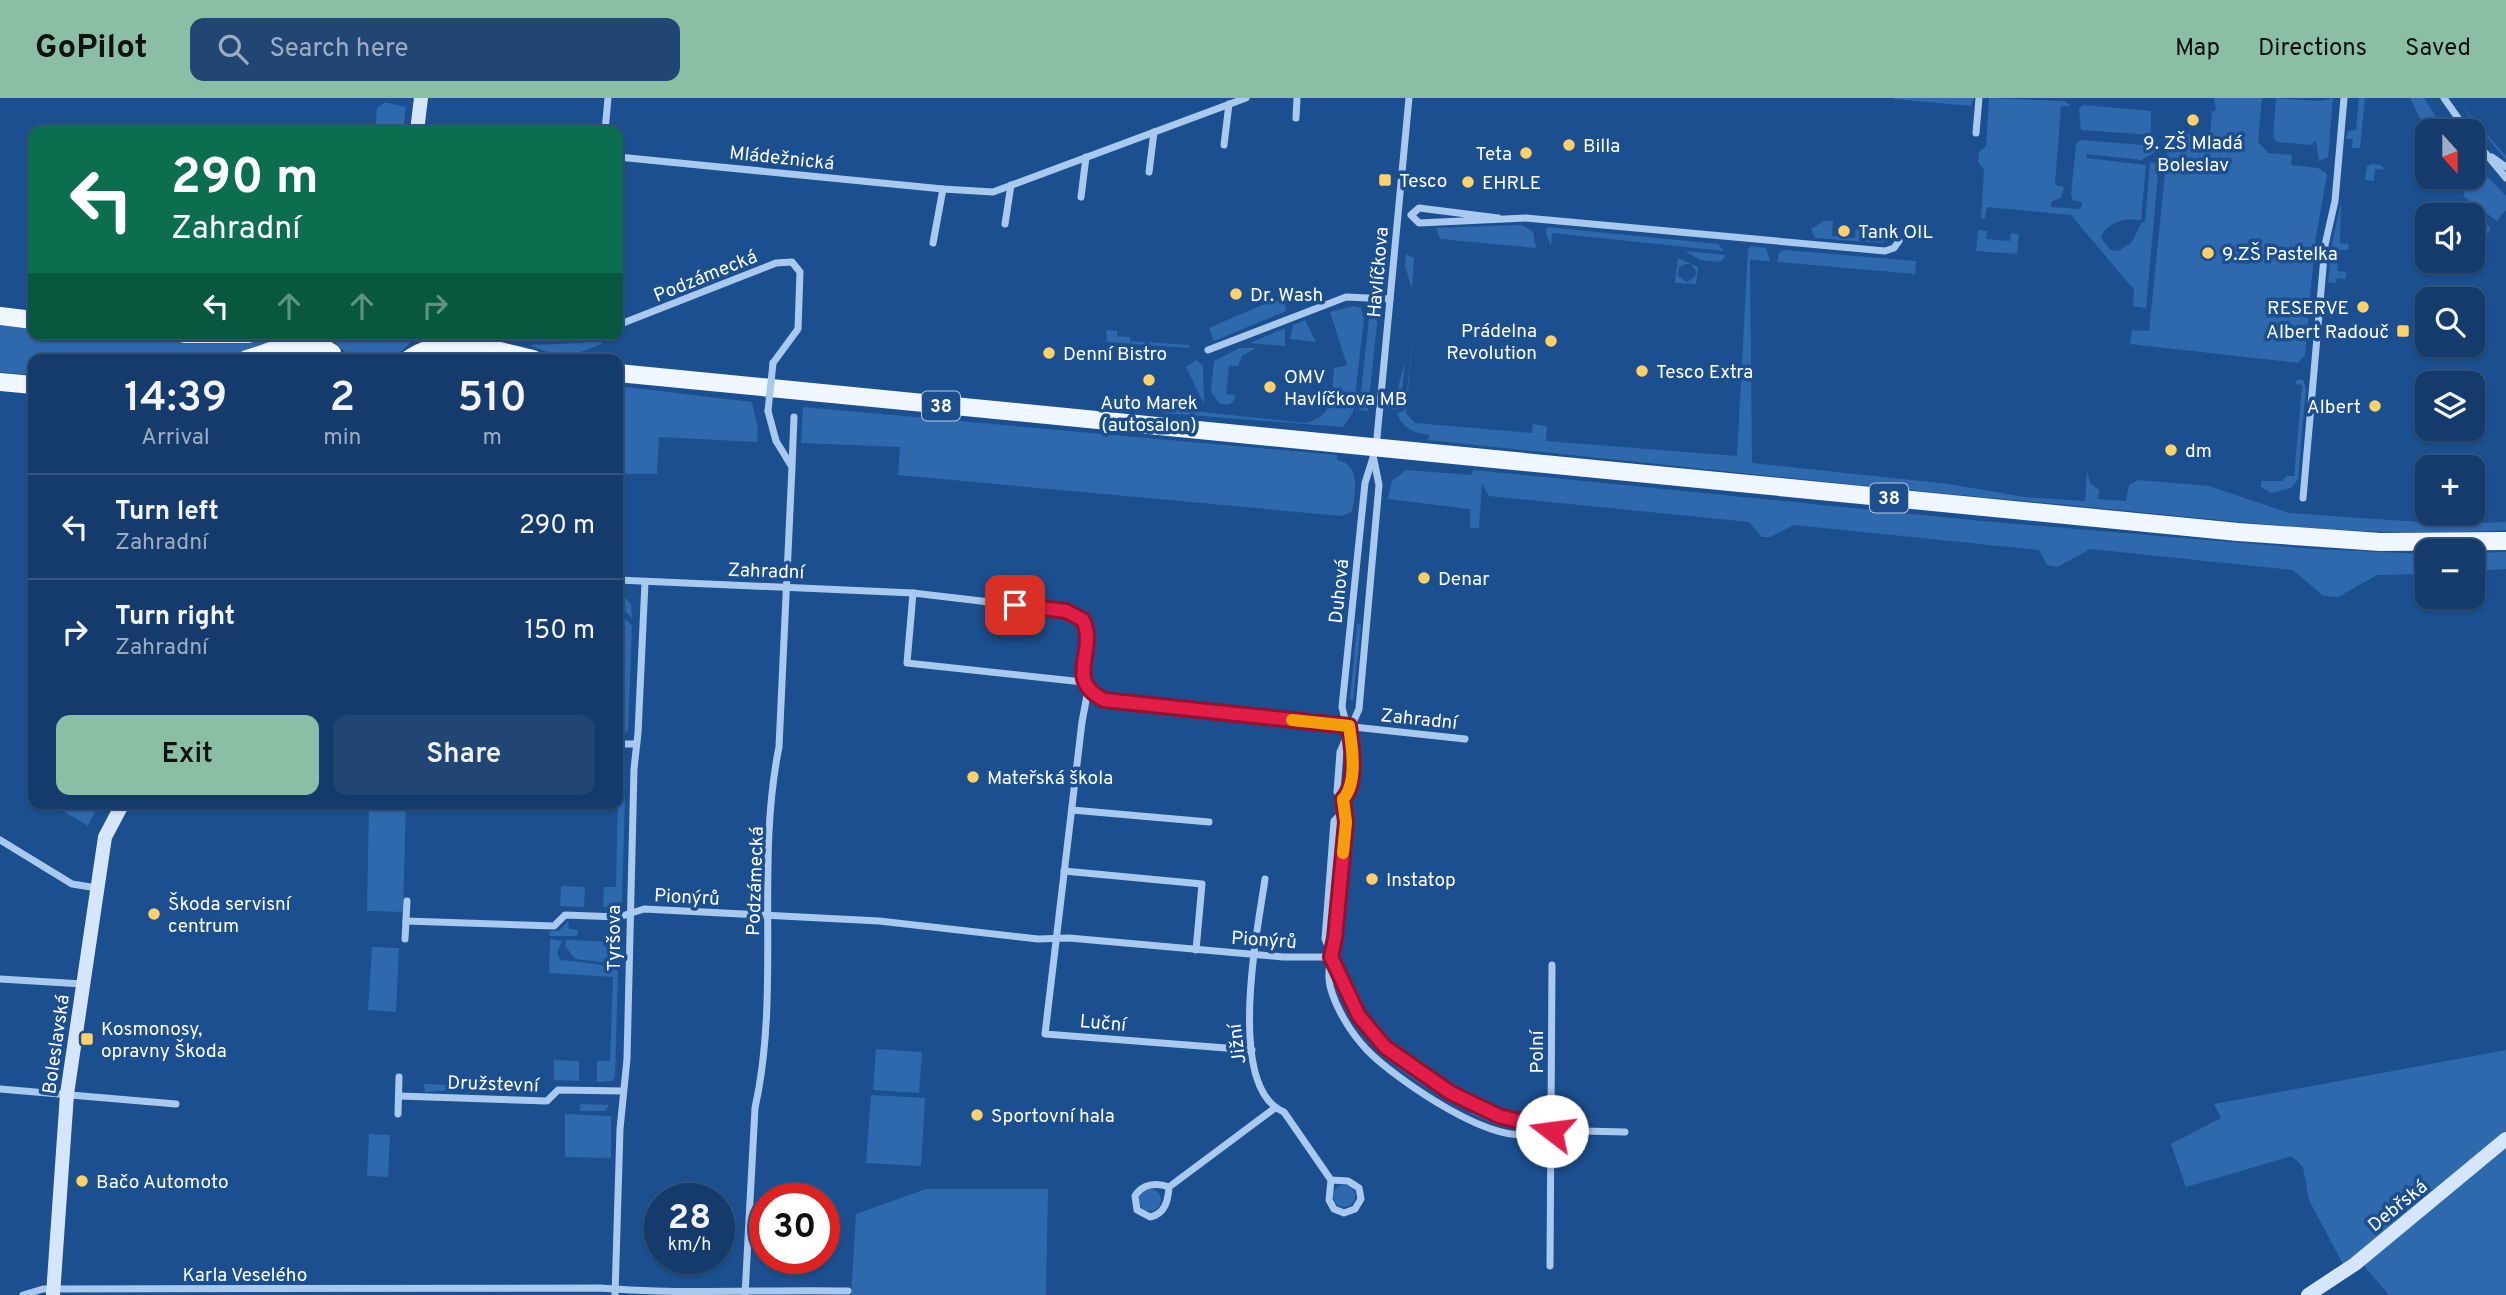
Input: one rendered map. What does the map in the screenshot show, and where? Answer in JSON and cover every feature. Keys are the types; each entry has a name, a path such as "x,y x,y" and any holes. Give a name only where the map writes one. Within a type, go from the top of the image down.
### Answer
{"main road":[{"path":"0,316 28,319"},
{"path":"469,340 513,354"},
{"path":"265,354 304,343 319,345 332,354"},
{"path":"418,354 446,344 485,347"},
{"name":"38","path":"623,374 1375,454 2318,539 2434,543 2506,541"},
{"path":"0,382 28,385"}],"street":[{"path":"418,126 421,98"},
{"path":"605,126 608,98"},
{"name":"Mládežnická","path":"623,158 913,187 993,192 1246,98"},
{"path":"1296,118 1297,98"},
{"name":"Havlíčkova","path":"1375,454 1409,98"},
{"path":"1976,133 1979,98"},
{"path":"2303,498 2325,245 2335,201 2344,98"},
{"path":"2444,98 2459,119"},
{"path":"1224,145 1229,104"},
{"path":"1149,172 1154,132"},
{"path":"2486,152 2506,167"},
{"path":"2486,152 2506,178"},
{"path":"1081,197 1086,157"},
{"path":"1005,224 1011,185"},
{"path":"933,243 943,189"},
{"path":"1498,218 1419,223 1411,215 1419,208 1498,218 1885,251 1894,248 1899,241"},
{"name":"Podzámecká","path":"623,323 776,263 792,262 800,272 798,329 774,363 768,411 776,441 792,467"},
{"path":"1208,350 1346,297 1390,299"},
{"name":"Podzámecká","path":"745,1293 755,1108 761,1082 767,916 794,417"},
{"name":"Duhová","path":"1375,454 1365,483 1342,707 1349,726 1353,751 1348,793 1343,799 1342,813 1346,822 1331,957 1331,987 1343,1014 1361,1043 1394,1074 1462,1116 1518,1135 1529,1136 1538,1130"},
{"name":"Duhová","path":"1343,799 1337,792 1340,752 1349,726 1359,709 1379,485 1375,454"},
{"name":"Zahradní","path":"623,580 913,593 1066,611 1083,620 1086,626 1083,682"},
{"name":"Tyršova","path":"615,1292 623,1091 627,1059 636,744 645,582"},
{"path":"913,593 907,663 1083,682 1088,690 1055,939"},
{"name":"Zahradní","path":"1088,690 1116,703 1465,739"},
{"path":"623,744 636,744"},
{"name":"Boleslavská","path":"52,1292 67,1094 105,837 120,809"},
{"path":"1072,810 1209,822"},
{"name":"Duhová","path":"1342,813 1334,821 1325,939 1359,1016 1378,1040 1402,1060 1468,1103 1499,1116 1531,1124 1538,1130 1625,1132"},
{"path":"0,840 72,884 97,887"},
{"path":"1064,870 1202,884 1196,950"},
{"name":"Jižní","path":"1265,879 1248,1009 1252,1050 1261,1087 1275,1108 1284,1112 1331,1180 1328,1196 1331,1206 1344,1213 1355,1209 1361,1199 1359,1188 1348,1181 1331,1180"},
{"path":"1327,896 1339,897"},
{"path":"405,939 407,901"},
{"name":"Pionýrů","path":"406,921 554,926 565,915 619,917 644,909 879,921 1055,939 1331,957"},
{"name":"Luční","path":"1055,939 1045,1034 1252,1050"},
{"name":"Polní","path":"1550,1266 1552,965"},
{"path":"0,979 83,984"},
{"path":"398,1114 399,1077"},
{"path":"0,1089 176,1104"},
{"name":"Družstevní","path":"398,1096 547,1101 558,1090 623,1091"},
{"path":"1462,1116 1468,1103"},
{"path":"1168,1187 1156,1184 1140,1189 1135,1196 1137,1210 1150,1217 1159,1214 1166,1205 1168,1187 1275,1108"},
{"name":"Debřská","path":"2308,1295 2355,1264 2506,1139"},
{"name":"Karla Veselého","path":"23,1295 52,1292 745,1293 762,1289 848,1291"}],"shaded area":[{"path":"1894,98 1974,98 1971,106 1894,99"},
{"path":"1989,98 2064,101 2071,106 2061,106 2055,185 2064,187 2061,198 2052,201 2051,207 2081,209 2082,202 2073,200 2071,195 2076,145 2080,140 2156,146 2155,152 2141,160 2087,154 2086,158 2146,165 2141,220 2112,224 2101,238 2111,250 2118,251 2131,243 2142,222 2145,222 2150,162 2159,164 2146,308 2133,306 2134,290 2071,215 1987,207 1985,218 1981,219 1984,170 1978,162 1979,152 1986,146"},
{"path":"2214,98 2262,98 2258,142 2268,153 2292,155 2291,165 2318,168 2327,174 2315,243 2305,355 2298,363 2130,344 2132,330 2149,331 2168,143 2174,143 2175,131 2194,135 2210,134 2212,112 2216,110"},
{"path":"2276,98 2319,101 2333,98 2328,157 2319,161 2316,141 2310,145 2277,142 2273,137"},
{"path":"2359,98 2365,98 2360,148 2352,148 2353,139 2346,139 2348,131 2356,130"},
{"path":"2410,98 2424,98 2437,119 2420,119"},
{"path":"385,102 406,107 404,126 375,126 377,108"},
{"path":"2083,105 2151,111 2151,135 2081,130 2079,108"},
{"path":"2485,132 2506,156 2506,160 2485,134"},
{"path":"2381,165 2384,170 2375,169 2374,181 2365,180 2367,166"},
{"path":"2485,174 2506,196 2506,210 2497,221 2485,212 2485,203 2473,203 2463,196 2466,189 2485,189"},
{"path":"2341,202 2340,243 2349,244 2348,250 2339,250 2337,271 2346,272 2346,279 2337,278 2336,283 2328,282 2332,244"},
{"path":"1824,221 1833,221 1832,236 1855,238 1856,224 1861,224 1861,234 1880,236 1881,229 1886,224 1891,225 1894,232 1889,241 1880,243 1815,238 1811,229"},
{"path":"2485,223 2491,228 2485,238"},
{"path":"1522,225 1533,232 1536,248 1440,239 1436,228"},
{"path":"1548,227 1718,244 1724,251 1552,233 1551,246 1545,230"},
{"path":"1978,230 1987,231 1986,239 2010,241 2011,233 2019,234 2017,254 1976,251"},
{"path":"1751,246 1766,248 1770,261 1750,260 1752,463 1949,484 2024,497 2085,501 2087,471 2090,483 2099,490 2098,499 2126,501 2129,485 2138,480 2209,486 2289,513 2415,522 2415,525 2485,525 2485,523 2506,522 2506,530 2401,532 2297,527 1840,483 1428,440 1430,435 1410,429 1399,418 1397,413 1405,410 1413,334 1406,413 1415,423 1532,433 1533,424 1547,426 1546,441 1737,456 1748,249"},
{"path":"1784,250 1916,261 1915,274 1777,262 1779,253"},
{"path":"1685,251 1725,257 1720,262 1700,260"},
{"path":"1406,254 1414,258 1412,289 1405,266"},
{"path":"1678,258 1698,267 1696,284 1675,283","holes":["1691,264 1696,271 1695,277 1687,282 1678,276 1679,267"]},
{"path":"1274,300 1285,302 1286,311 1214,341 1209,328"},
{"path":"1354,306 1361,308 1364,319 1353,412 1343,427 1163,413 1164,408 1306,423 1316,419 1328,408 1334,368 1347,365 1330,312"},
{"path":"1375,312 1377,323 1368,411 1359,410 1369,319"},
{"path":"1305,320 1316,342 1290,339 1293,325"},
{"path":"0,323 28,326 28,340 178,340 209,343 283,340 236,354 28,354 28,375 0,372"},
{"path":"1285,328 1285,346 1250,343"},
{"path":"1106,330 1117,331 1117,336 1130,337 1130,341 1189,345 1190,348 1107,342"},
{"path":"334,340 411,340 397,354 348,354"},
{"path":"600,340 602,344 574,354 553,354 529,345"},
{"path":"1239,348 1256,348 1242,356 1238,366 1229,366 1226,394 1235,395 1235,399 1230,404 1220,404 1211,392 1214,361"},
{"path":"1196,360 1203,366 1204,404 1186,367"},
{"path":"1405,362 1400,408 1392,410"},
{"path":"2297,380 2303,380 2306,388 2298,479 2291,488 2271,493 2261,487 2261,481 2282,481 2287,476 2294,476 2302,385 2295,384"},
{"path":"623,387 752,402 758,429 757,442 659,437 657,474 623,474"},
{"path":"803,407 1337,455 1337,460 1345,463 1354,473 1352,512 1341,516 898,475 900,447 801,443"},
{"path":"1406,470 1472,475 1473,470 1982,521 2314,549 2415,553 2415,574 2377,575 2338,597 2323,596 2293,570 2090,549 2057,567 2047,565 2039,550 1794,525 1770,537 1762,537 1749,522 1489,496 1482,484 1479,528 1470,528 1470,509 1388,499 1392,481"},
{"path":"2506,552 2506,569 2485,570 2485,553"},
{"path":"623,595 631,604 632,618 623,609"},
{"path":"623,616 632,626 628,730 625,734 623,685"},
{"path":"1357,624 1361,625 1353,700 1350,700"},
{"path":"623,794 625,796 622,904 617,908 603,907 604,887 616,887 618,809 623,809"},
{"path":"59,809 96,809 88,826"},
{"path":"369,809 406,809 403,912 367,911"},
{"path":"1341,820 1335,890 1332,890 1338,823"},
{"path":"561,886 585,887 584,907 560,906"},
{"path":"568,921 569,929 578,930 577,936 549,936 550,931 559,931"},
{"path":"550,939 562,941 557,952 560,960 599,965 618,971 615,1077 612,1081 597,1082 597,1061 610,1061 613,977 549,973"},
{"path":"566,940 617,942 619,964 575,959 565,946"},
{"path":"372,947 399,948 396,1012 368,1010"},
{"path":"1337,975 1346,998 1368,1034 1396,1062 1451,1099 1451,1103 1411,1078 1379,1052 1353,1020 1333,977"},
{"path":"876,1049 922,1052 919,1093 873,1090"},
{"path":"2506,1050 2506,1137 2345,1268 2309,1200 2303,1167 2292,1156 2186,1187 2171,1144 2221,1118 2214,1104"},
{"path":"554,1060 579,1061 579,1081 554,1080"},
{"path":"424,1084 452,1085 452,1090 425,1092"},
{"path":"467,1086 495,1087 494,1092 468,1093"},
{"path":"509,1087 535,1088 535,1094 510,1094"},
{"path":"871,1095 925,1098 921,1166 866,1163"},
{"path":"580,1104 609,1105 605,1111 580,1111"},
{"path":"1471,1111 1531,1130 1495,1124 1471,1114"},
{"path":"565,1114 611,1116 611,1158 565,1157"},
{"path":"369,1134 390,1135 388,1177 367,1176"},
{"path":"2506,1145 2506,1295 2389,1295 2364,1266"},
{"path":"1344,1185 1352,1188 1355,1196 1352,1204 1344,1207 1336,1204 1333,1196 1336,1188"},
{"path":"926,1189 1048,1189 1046,1295 851,1295 856,1214"},
{"path":"1150,1189 1158,1192 1161,1200 1158,1208 1150,1211 1142,1208 1139,1200 1142,1192"}],"slow traffic":[{"path":"1292,720 1349,726 1353,751 1348,793 1343,799 1342,813 1346,822 1343,853"}],"place":[{"name":"9. ZŠ Mladá Boleslav","path":"2193,120"},
{"name":"Billa","path":"1569,145"},
{"name":"Teta","path":"1526,153"},
{"name":"Tesco","path":"1385,180"},
{"name":"EHRLE","path":"1468,182"},
{"name":"Tank OIL","path":"1844,231"},
{"name":"9.ZŠ Pastelka","path":"2208,253"},
{"name":"Dr. Wash","path":"1236,294"},
{"name":"RESERVE","path":"2363,307"},
{"name":"Albert Radouč","path":"2403,331"},
{"name":"Prádelna Revolution","path":"1551,341"},
{"name":"Denní Bistro","path":"1049,353"},
{"name":"Tesco Extra","path":"1642,371"},
{"name":"Auto Marek (autosalon)","path":"1149,380"},
{"name":"OMV Havlíčkova MB","path":"1270,387"},
{"name":"Albert","path":"2375,406"},
{"name":"dm","path":"2171,450"},
{"name":"Denar","path":"1424,578"},
{"name":"Mateřská škola","path":"973,777"},
{"name":"Instatop","path":"1372,879"},
{"name":"Škoda servisní centrum","path":"154,914"},
{"name":"Kosmonosy, opravny Škoda","path":"87,1039"},
{"name":"Sportovní hala","path":"977,1115"},
{"name":"Bačo Automoto","path":"82,1181"}],"route":[{"path":"1015,605 1066,611 1083,620 1087,636 1083,682 1088,690 1104,700 1349,726 1353,751 1348,793 1343,799 1342,813 1346,822 1331,957 1359,1016 1385,1047 1451,1093 1487,1112 1512,1121 1531,1124 1538,1130 1552,1131"}]}
